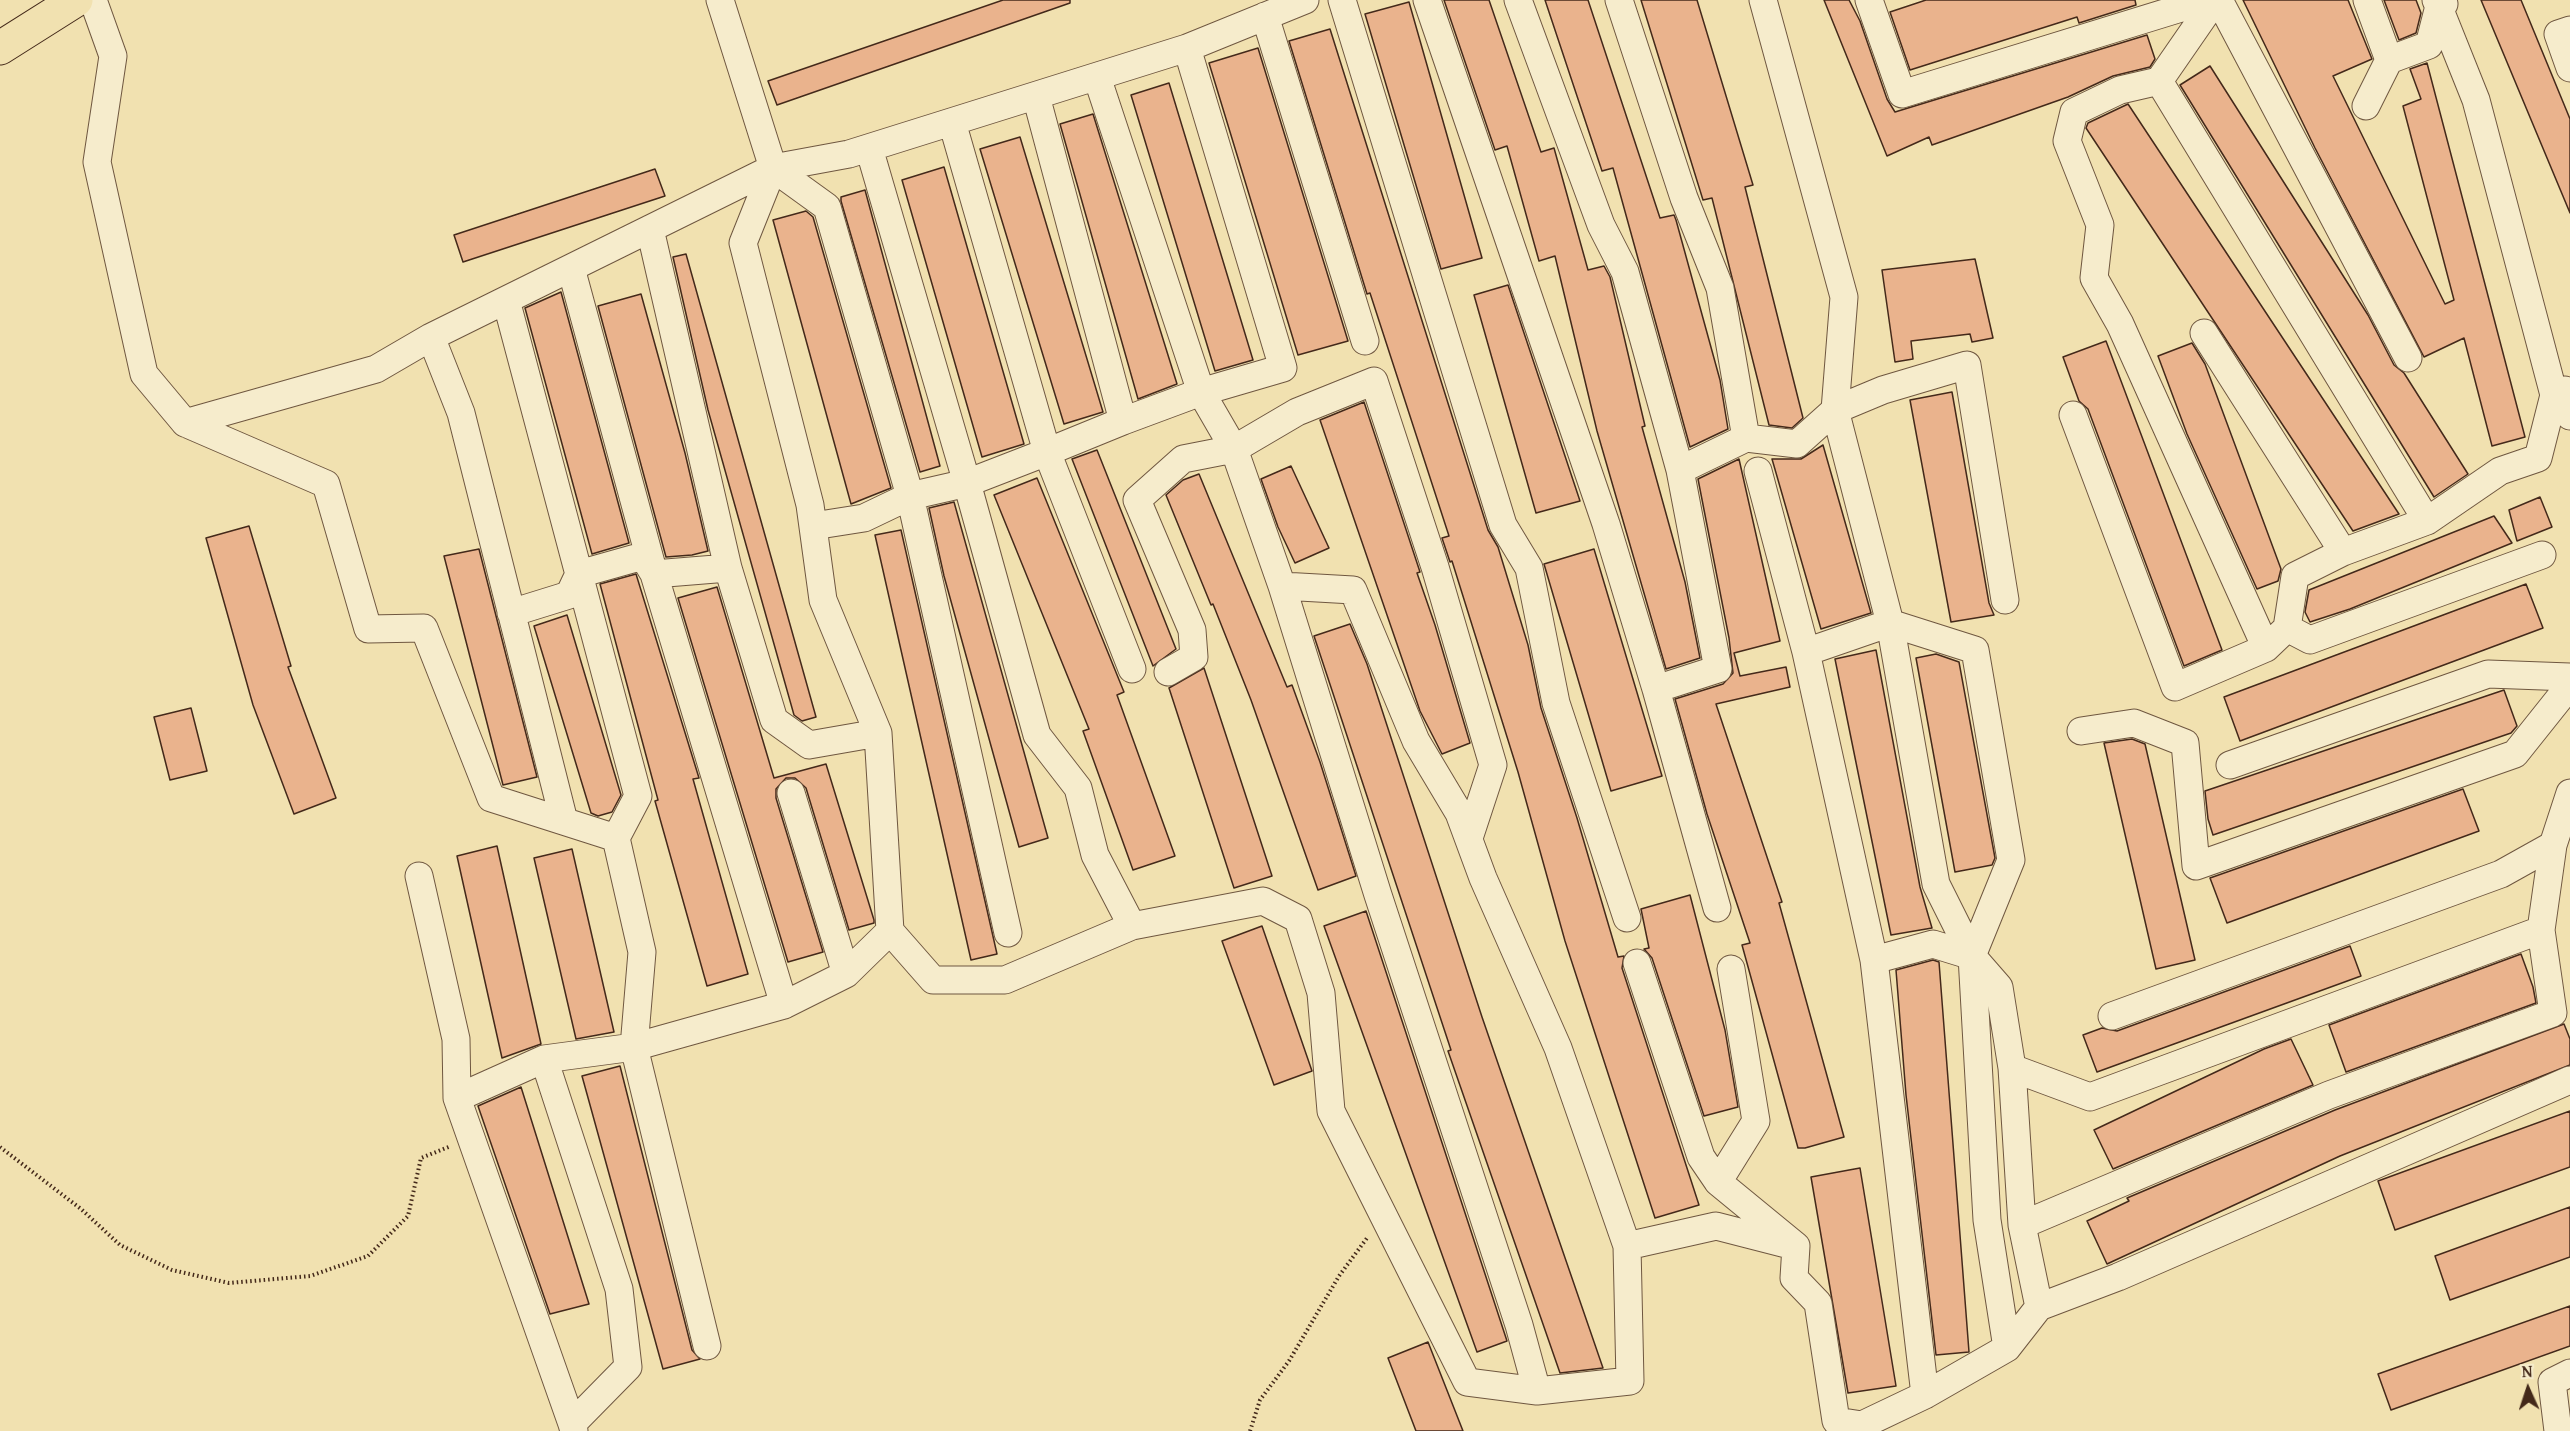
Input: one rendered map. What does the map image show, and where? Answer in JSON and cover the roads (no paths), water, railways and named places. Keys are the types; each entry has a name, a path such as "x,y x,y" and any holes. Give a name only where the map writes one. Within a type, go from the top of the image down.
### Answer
{"main road":[{"path":"0,48 76,0"}],"lane":[{"path":"93,0 112,56 97,162 144,374 185,423 326,484 368,629 424,628 491,798 616,838"},
{"path":"720,0 773,168 827,207 910,496 1008,933"},
{"path":"185,423 376,369 431,337 773,168 869,148 1097,78 1186,48 1305,0"},
{"path":"1342,0 1503,525 1529,568 1556,703 1628,918"},
{"path":"1427,0 1606,524 1656,689 1717,908"},
{"path":"1518,0 1601,225 1626,272 1680,470 1718,669 1656,689"},
{"path":"1619,0 1684,198 1720,288 1746,438"},
{"path":"1763,0 1844,297 1835,410 1890,623 1936,884 1972,956 1999,987 2012,1068 2022,1225 2039,1307"},
{"path":"1869,0 1902,94 2207,0"},
{"path":"2266,648 2120,324 2094,278 2100,225 2067,141 2074,111 2120,90 2159,81 2217,0 2408,358"},
{"path":"2367,0 2389,60"},
{"path":"2366,106 2389,60 2429,45 2443,2"},
{"path":"2443,2 2476,100 2570,416"},
{"path":"1265,16 1365,341"},
{"path":"2570,30 2558,34 2570,68"},
{"path":"813,526 864,518 910,496 967,483 1201,392 1282,368 1186,48"},
{"path":"1097,78 1201,392 1233,449 1282,586 1382,906 1519,1324 1537,1391"},
{"path":"2159,81 2427,521"},
{"path":"1036,96 1123,421"},
{"path":"952,122 1047,452 1132,669"},
{"path":"869,148 967,483 1037,735 1078,788 1095,855 1132,926"},
{"path":"773,168 742,243 810,505 823,600 878,733 890,931 933,980 1005,980 1132,926 1263,901 1298,919 1321,993 1331,1111 1467,1382 1537,1391 1630,1381 1627,1246 1558,1048 1483,878 1459,813 1416,741 1353,590 1282,586"},
{"path":"650,229 728,568 774,720 808,745 878,733"},
{"path":"571,268 654,574 784,1005"},
{"path":"506,300 638,796 616,838 642,952 634,1047 707,1346"},
{"path":"2204,333 2343,552"},
{"path":"431,337 461,413 564,821"},
{"path":"1680,470 1746,438 1797,444 1835,410 1883,390 1967,365 2005,600"},
{"path":"1168,672 1194,657 1192,630 1137,500 1183,459 1233,449 1297,412 1374,381 1435,567 1493,765 1468,838"},
{"path":"2073,415 2175,687 2266,648 2287,628 2295,576 2343,552 2427,521 2500,471 2538,458 2562,391"},
{"path":"1758,471 1806,652 1874,960 1925,1395"},
{"path":"2287,628 2310,640 2542,555"},
{"path":"512,613 569,595 579,574 644,556 654,574"},
{"path":"654,574 728,568"},
{"path":"1806,652 1890,623 1975,650 1978,659 2011,860 1972,956 1987,1220 2007,1348"},
{"path":"2230,765 2488,674 2570,677"},
{"path":"2081,731 2134,723 2184,743 2196,866 2515,754 2570,685"},
{"path":"791,793 846,974"},
{"path":"2022,1225 2329,1095 2553,1013 2541,930 2553,845 2570,793"},
{"path":"2112,1016 2501,874 2553,845"},
{"path":"419,876 456,1040 457,1098 573,1428 628,1367 619,1289 544,1059"},
{"path":"2012,1068 2090,1097 2541,930"},
{"path":"457,1098 544,1059 634,1047 784,1005 846,974 890,931"},
{"path":"1874,960 1933,944 1972,956"},
{"path":"1637,963 1701,1157 1718,1182 1796,1246"},
{"path":"1718,1182 1756,1120 1731,969"},
{"path":"1796,1246 1794,1278 1818,1303 1836,1421 1862,1425 1925,1395 2007,1348 2039,1307 2118,1277 2570,1080"},
{"path":"1627,1246 1716,1226 1796,1246"},
{"path":"2558,1431 2552,1382 2570,1373"}]}
